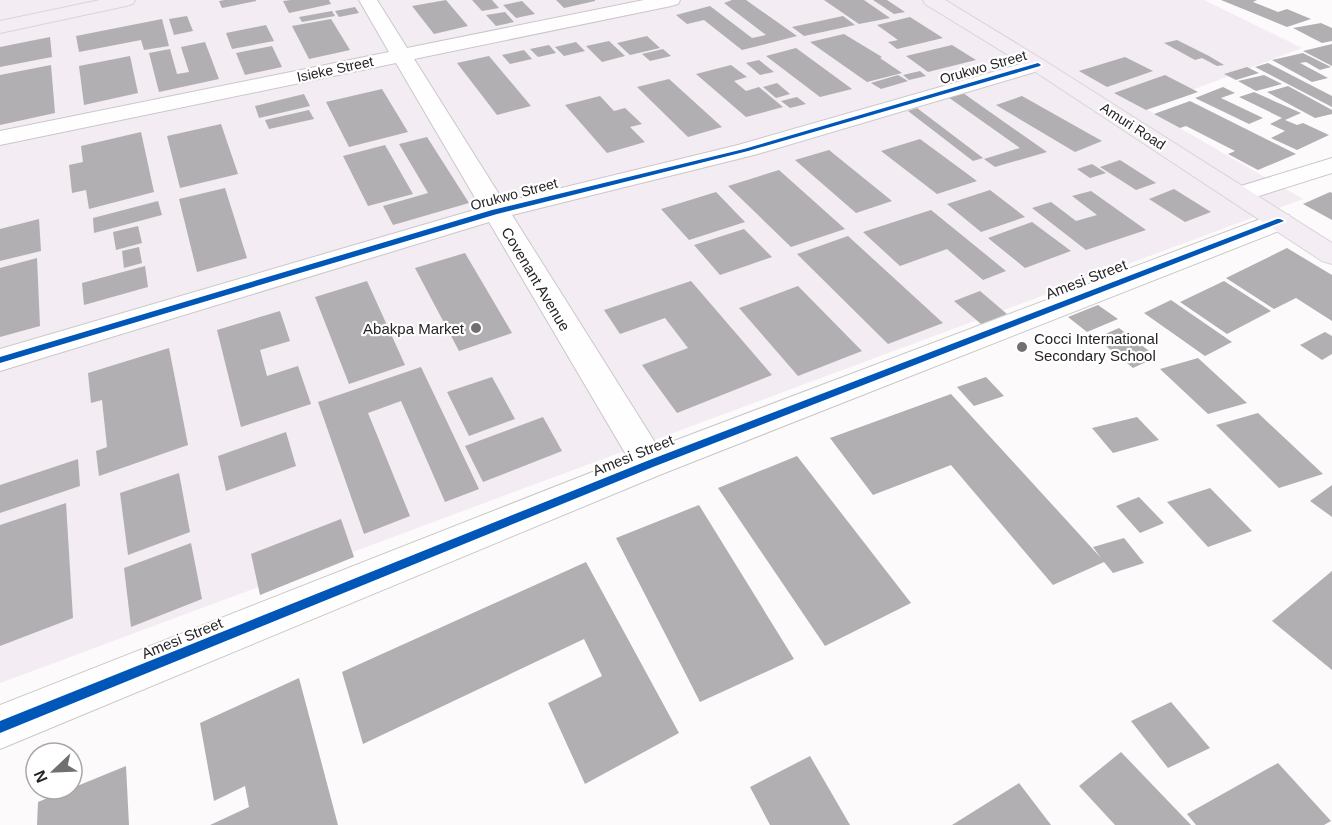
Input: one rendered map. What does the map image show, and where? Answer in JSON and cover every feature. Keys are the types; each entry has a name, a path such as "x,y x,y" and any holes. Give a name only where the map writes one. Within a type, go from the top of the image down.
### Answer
{"main road":[{"path":"0,22 102,0"},
{"path":"0,27 126,0"},
{"name":"Amuri Road","path":"932,0 1038,65 1332,255"}],"street":[{"name":"Covenant Avenue","path":"368,0 650,464"},
{"name":"Isieke Street","path":"0,138 670,0"},
{"name":"Orukwo Street","path":"0,360 495,212 746,150 1038,65"},
{"path":"1240,194 1332,165"},
{"name":"Amesi Street","path":"0,728 650,464 1280,221"}],"shaded area":[{"name":"Abakpa Market","path":"0,0 1204,0 1302,48 1145,108 1303,199 0,683"}],"building":[{"path":"329,0 331,4 289,13 283,1"},
{"path":"446,0 468,26 434,34 412,6"},
{"path":"472,0 492,0 499,8 482,11"},
{"path":"556,0 595,0 595,1 564,8"},
{"path":"732,0 746,0 797,36 742,50 704,20 687,24 676,15 710,6 752,38 766,35 724,3"},
{"path":"824,0 864,0 890,18 859,24"},
{"path":"873,0 887,0 905,12 894,14"},
{"path":"1221,0 1257,0 1253,2 1278,12 1287,9 1311,19 1287,27"},
{"path":"219,1 256,1 222,8"},
{"path":"522,1 535,14 516,18 503,5"},
{"path":"355,7 359,13 339,17 335,11"},
{"path":"332,11 335,16 302,22 299,17"},
{"path":"505,12 514,22 496,26 486,15"},
{"path":"187,16 193,31 174,35 169,19"},
{"path":"843,16 855,25 804,36 792,27"},
{"path":"910,17 943,38 897,49 888,42 898,40 877,25"},
{"path":"162,19 169,46 144,50 141,40 79,52 76,36"},
{"path":"331,19 350,50 309,59 292,26"},
{"path":"1321,23 1332,28 1332,41 1322,43 1293,28"},
{"path":"266,25 274,41 232,49 226,33"},
{"path":"844,34 882,57 880,58 902,73 867,82 810,42"},
{"path":"647,36 660,48 630,55 617,43"},
{"path":"50,37 52,57 0,67 0,47"},
{"path":"1177,40 1224,65 1217,66 1202,58 1195,60 1164,43"},
{"path":"609,41 625,56 602,62 586,46"},
{"path":"205,42 219,79 159,92 149,53 170,49 177,74 189,72 181,47"},
{"path":"576,42 585,51 564,56 555,47"},
{"path":"1332,44 1332,66 1303,51"},
{"path":"549,45 556,53 538,57 530,49"},
{"path":"952,45 976,60 928,72 906,56"},
{"path":"272,46 282,67 245,75 236,53"},
{"path":"796,48 852,89 820,97 766,56"},
{"path":"663,49 671,56 650,61 642,54"},
{"path":"524,50 532,59 510,64 502,55"},
{"path":"1303,53 1331,67 1320,70 1306,62 1300,63 1328,78 1312,82 1272,60"},
{"path":"130,56 138,93 84,105 79,66"},
{"path":"489,56 531,106 497,115 457,63"},
{"path":"1125,57 1153,71 1107,87 1079,71"},
{"path":"759,60 774,72 760,75 746,63"},
{"path":"1268,63 1332,96 1332,107 1255,67"},
{"path":"51,65 55,113 0,125 0,75"},
{"path":"731,65 747,77 734,81 746,91 759,87 783,107 746,117 696,74"},
{"path":"1247,67 1259,73 1236,80 1224,74"},
{"path":"920,71 926,76 909,80 903,75"},
{"path":"898,75 908,81 881,89 871,83"},
{"path":"1165,75 1198,92 1146,110 1114,93"},
{"path":"1264,75 1282,84 1256,91 1238,81"},
{"path":"669,79 722,127 688,137 637,87"},
{"path":"777,83 790,94 776,98 763,87"},
{"path":"1288,86 1332,110 1332,114 1315,118 1267,92"},
{"path":"1223,87 1235,93 1221,98 1263,118 1249,124 1195,98"},
{"path":"382,89 408,132 349,147 326,102"},
{"path":"1254,92 1301,113 1285,120 1297,125 1303,123 1329,135 1297,150 1271,138 1285,131 1270,124 1282,118 1239,97"},
{"path":"963,93 1047,152 995,167 984,159 1020,148 948,97"},
{"path":"304,94 310,106 259,118 255,106"},
{"path":"600,96 614,111 625,108 642,124 630,127 645,142 607,153 565,105"},
{"path":"1022,96 1102,141 1075,152 996,105"},
{"path":"797,97 806,104 790,108 781,101"},
{"path":"1190,101 1296,154 1258,170 1228,154 1235,151 1186,126 1180,128 1154,114"},
{"path":"917,108 983,158 973,161 908,111"},
{"path":"309,110 314,119 269,129 265,120"},
{"path":"221,124 238,174 180,188 167,136"},
{"path":"141,132 154,192 89,209 86,190 72,193 69,165 83,162 81,146"},
{"path":"427,137 469,203 393,225 383,206 428,193 399,144"},
{"path":"920,139 977,181 937,194 881,151"},
{"path":"385,145 413,194 368,206 343,156"},
{"path":"829,150 892,201 856,213 795,160"},
{"path":"1120,160 1156,183 1136,190 1100,167"},
{"path":"1092,164 1106,173 1090,178 1077,169"},
{"path":"779,170 845,229 791,247 728,186"},
{"path":"225,188 247,258 197,272 179,199"},
{"path":"1174,189 1211,212 1185,222 1149,199"},
{"path":"990,190 1025,217 981,232 947,204"},
{"path":"1091,191 1146,230 1086,250 1032,208 1051,202 1076,221 1097,215 1072,196"},
{"path":"716,192 745,222 689,240 661,209"},
{"path":"1332,193 1332,220 1303,204"},
{"path":"158,201 162,215 94,233 93,218"},
{"path":"931,210 1006,271 983,280 947,249 900,266 863,232"},
{"path":"39,219 41,251 0,261 0,229"},
{"path":"1032,222 1071,251 1025,268 988,238"},
{"path":"138,226 142,243 116,250 113,232"},
{"path":"744,229 772,257 720,275 694,245"},
{"path":"848,236 943,323 888,344 797,254"},
{"path":"139,247 142,263 124,268 122,251"},
{"path":"1287,248 1332,275 1332,321 1296,298 1274,309 1226,278"},
{"path":"465,253 512,333 459,351 415,268"},
{"path":"37,258 40,326 0,337 0,268"},
{"path":"145,266 148,287 84,305 82,283"},
{"path":"367,281 405,365 349,384 315,297"},
{"path":"691,281 772,375 677,413 642,365 688,348 665,318 620,334 604,310"},
{"path":"1224,281 1271,311 1227,334 1180,302"},
{"path":"798,286 862,351 798,376 739,308"},
{"path":"980,291 1007,314 981,324 954,301"},
{"path":"1171,300 1232,342 1205,356 1144,313"},
{"path":"1098,305 1118,319 1087,332 1068,317"},
{"path":"280,311 290,341 260,350 267,376 298,366 311,404 241,427 217,330"},
{"path":"1119,328 1157,357 1133,368 1096,338"},
{"path":"1325,332 1332,336 1332,354 1322,360 1300,345"},
{"path":"169,348 188,445 99,476 96,451 107,447 102,400 91,403 88,373"},
{"path":"1198,358 1247,403 1208,414 1160,369"},
{"path":"421,367 479,489 445,502 401,401 368,413 410,516 364,534 318,402"},
{"path":"492,377 515,419 469,436 447,392"},
{"path":"986,377 1004,396 974,406 957,387"},
{"path":"951,394 1101,558 1093,547 1124,538 1144,563 1113,573 1104,562 1053,585 951,465 873,495 830,438"},
{"path":"1258,413 1323,474 1279,488 1216,425"},
{"path":"543,417 562,451 483,482 465,446"},
{"path":"1137,417 1159,440 1113,453 1092,428"},
{"path":"286,432 296,466 226,491 218,456"},
{"path":"797,456 911,603 825,646 718,488"},
{"path":"78,459 80,486 0,513 0,485"},
{"path":"179,473 190,532 128,555 120,493"},
{"path":"1332,485 1332,517 1310,501"},
{"path":"1210,488 1252,531 1208,547 1167,502"},
{"path":"1139,497 1164,523 1140,533 1116,506"},
{"path":"66,503 73,618 0,646 0,525"},
{"path":"699,505 794,659 700,702 616,538"},
{"path":"341,519 354,557 260,595 251,554"},
{"path":"191,543 202,599 131,627 124,568"},
{"path":"586,562 679,733 585,784 548,703 602,676 584,639 363,744 342,672"},
{"path":"1332,571 1332,670 1272,621"},
{"path":"299,678 338,825 210,825 249,807 245,786 214,801 200,723"},
{"path":"1171,702 1210,748 1168,768 1131,721"},
{"path":"1121,752 1191,825 1115,825 1079,786"},
{"path":"810,756 850,825 770,825 750,787"},
{"path":"1278,763 1331,821 1324,825 1196,825 1187,814"},
{"path":"126,766 129,825 37,825 38,802 84,801 84,783"},
{"path":"1019,783 1051,825 952,825"}],"cycle path":[{"path":"0,360 495,212 746,150 1038,65"},
{"path":"0,727 650,464 1280,221"}],"place":[{"name":"Abakpa Market","path":"476,328"},
{"name":"Cocci International Secondary School","path":"1022,347"}]}
